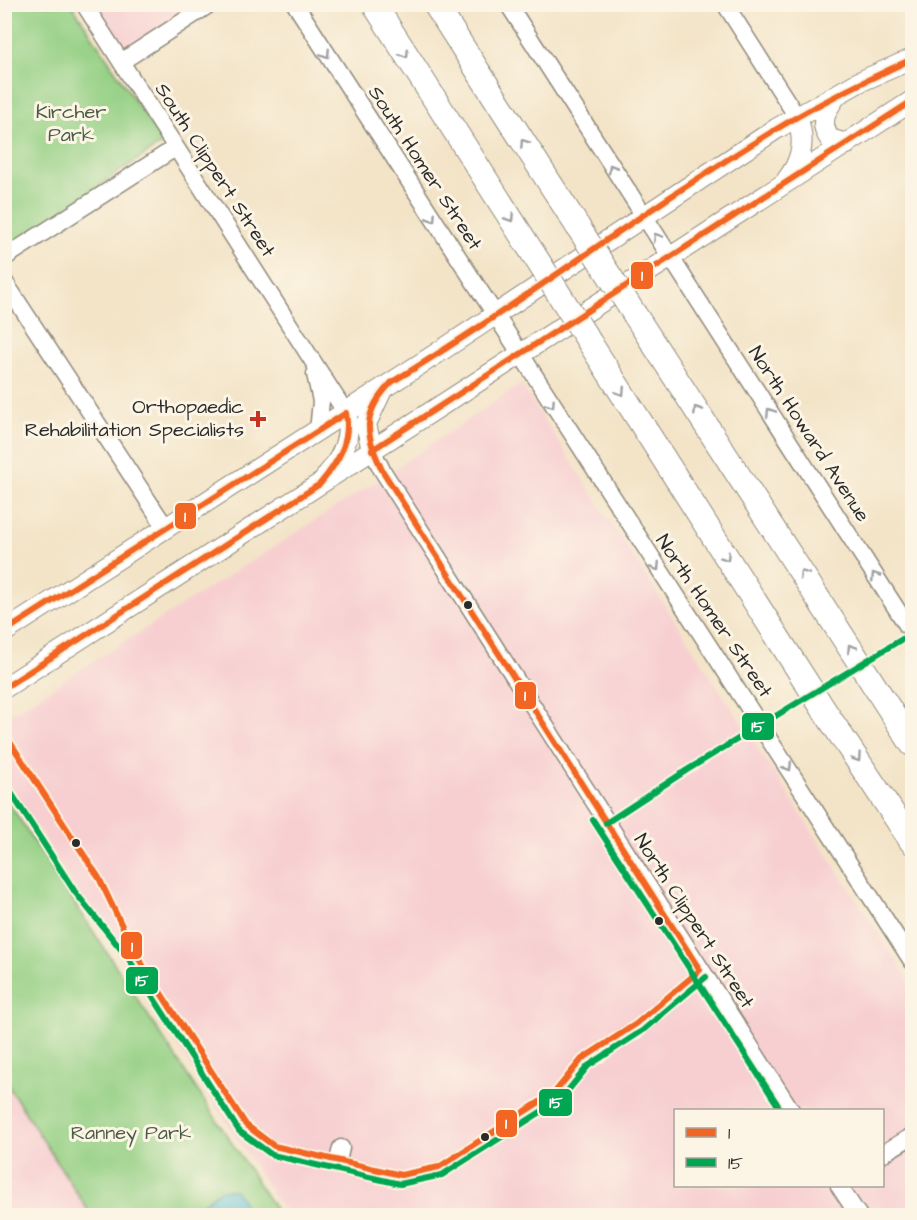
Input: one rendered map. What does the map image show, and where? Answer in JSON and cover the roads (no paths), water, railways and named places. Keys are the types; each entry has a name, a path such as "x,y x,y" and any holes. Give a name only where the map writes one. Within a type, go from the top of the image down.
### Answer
{"highway":[{"path":"374,4 824,710 912,842"},
{"path":"435,4 912,744"}],"main road":[{"path":"8,631 495,316 776,129 841,91 912,59"},
{"path":"820,162 816,142 824,116 841,91"},
{"path":"4,688 912,101"},
{"path":"824,116 824,130 830,139 847,144"},
{"path":"781,187 796,165 802,142 796,117"},
{"path":"776,129 787,134 795,142 798,152 796,165"},
{"path":"372,450 367,433 367,419 377,396 392,382"},
{"path":"320,484 336,465 345,447 349,429 346,413"}],"street":[{"name":"South Clippert Street","path":"84,4 346,413"},
{"path":"121,62 210,4"},
{"name":"South Homer Street","path":"295,4 519,354"},
{"name":"North Howard Avenue","path":"508,4 912,633"},
{"path":"725,4 796,117"},
{"path":"4,258 175,148"},
{"path":"4,281 166,528"},
{"name":"North Homer Street","path":"519,354 912,961"},
{"name":"South Clippert Street","path":"310,359 321,396 318,431"},
{"name":"North Clippert Street","path":"372,450 382,470 482,629 790,1109"},
{"path":"884,1153 912,1136"},
{"path":"840,1187 859,1215"}],"water":[{"path":"220,1190 235,1190 251,1215 188,1215"}],"place":[{"name":"Orthopaedic Rehabilitation Specialists","path":"258,419"}],"park label":[{"name":"Kircher Park","path":"71,124"},
{"name":"Ranney Park","path":"131,1133"}]}
